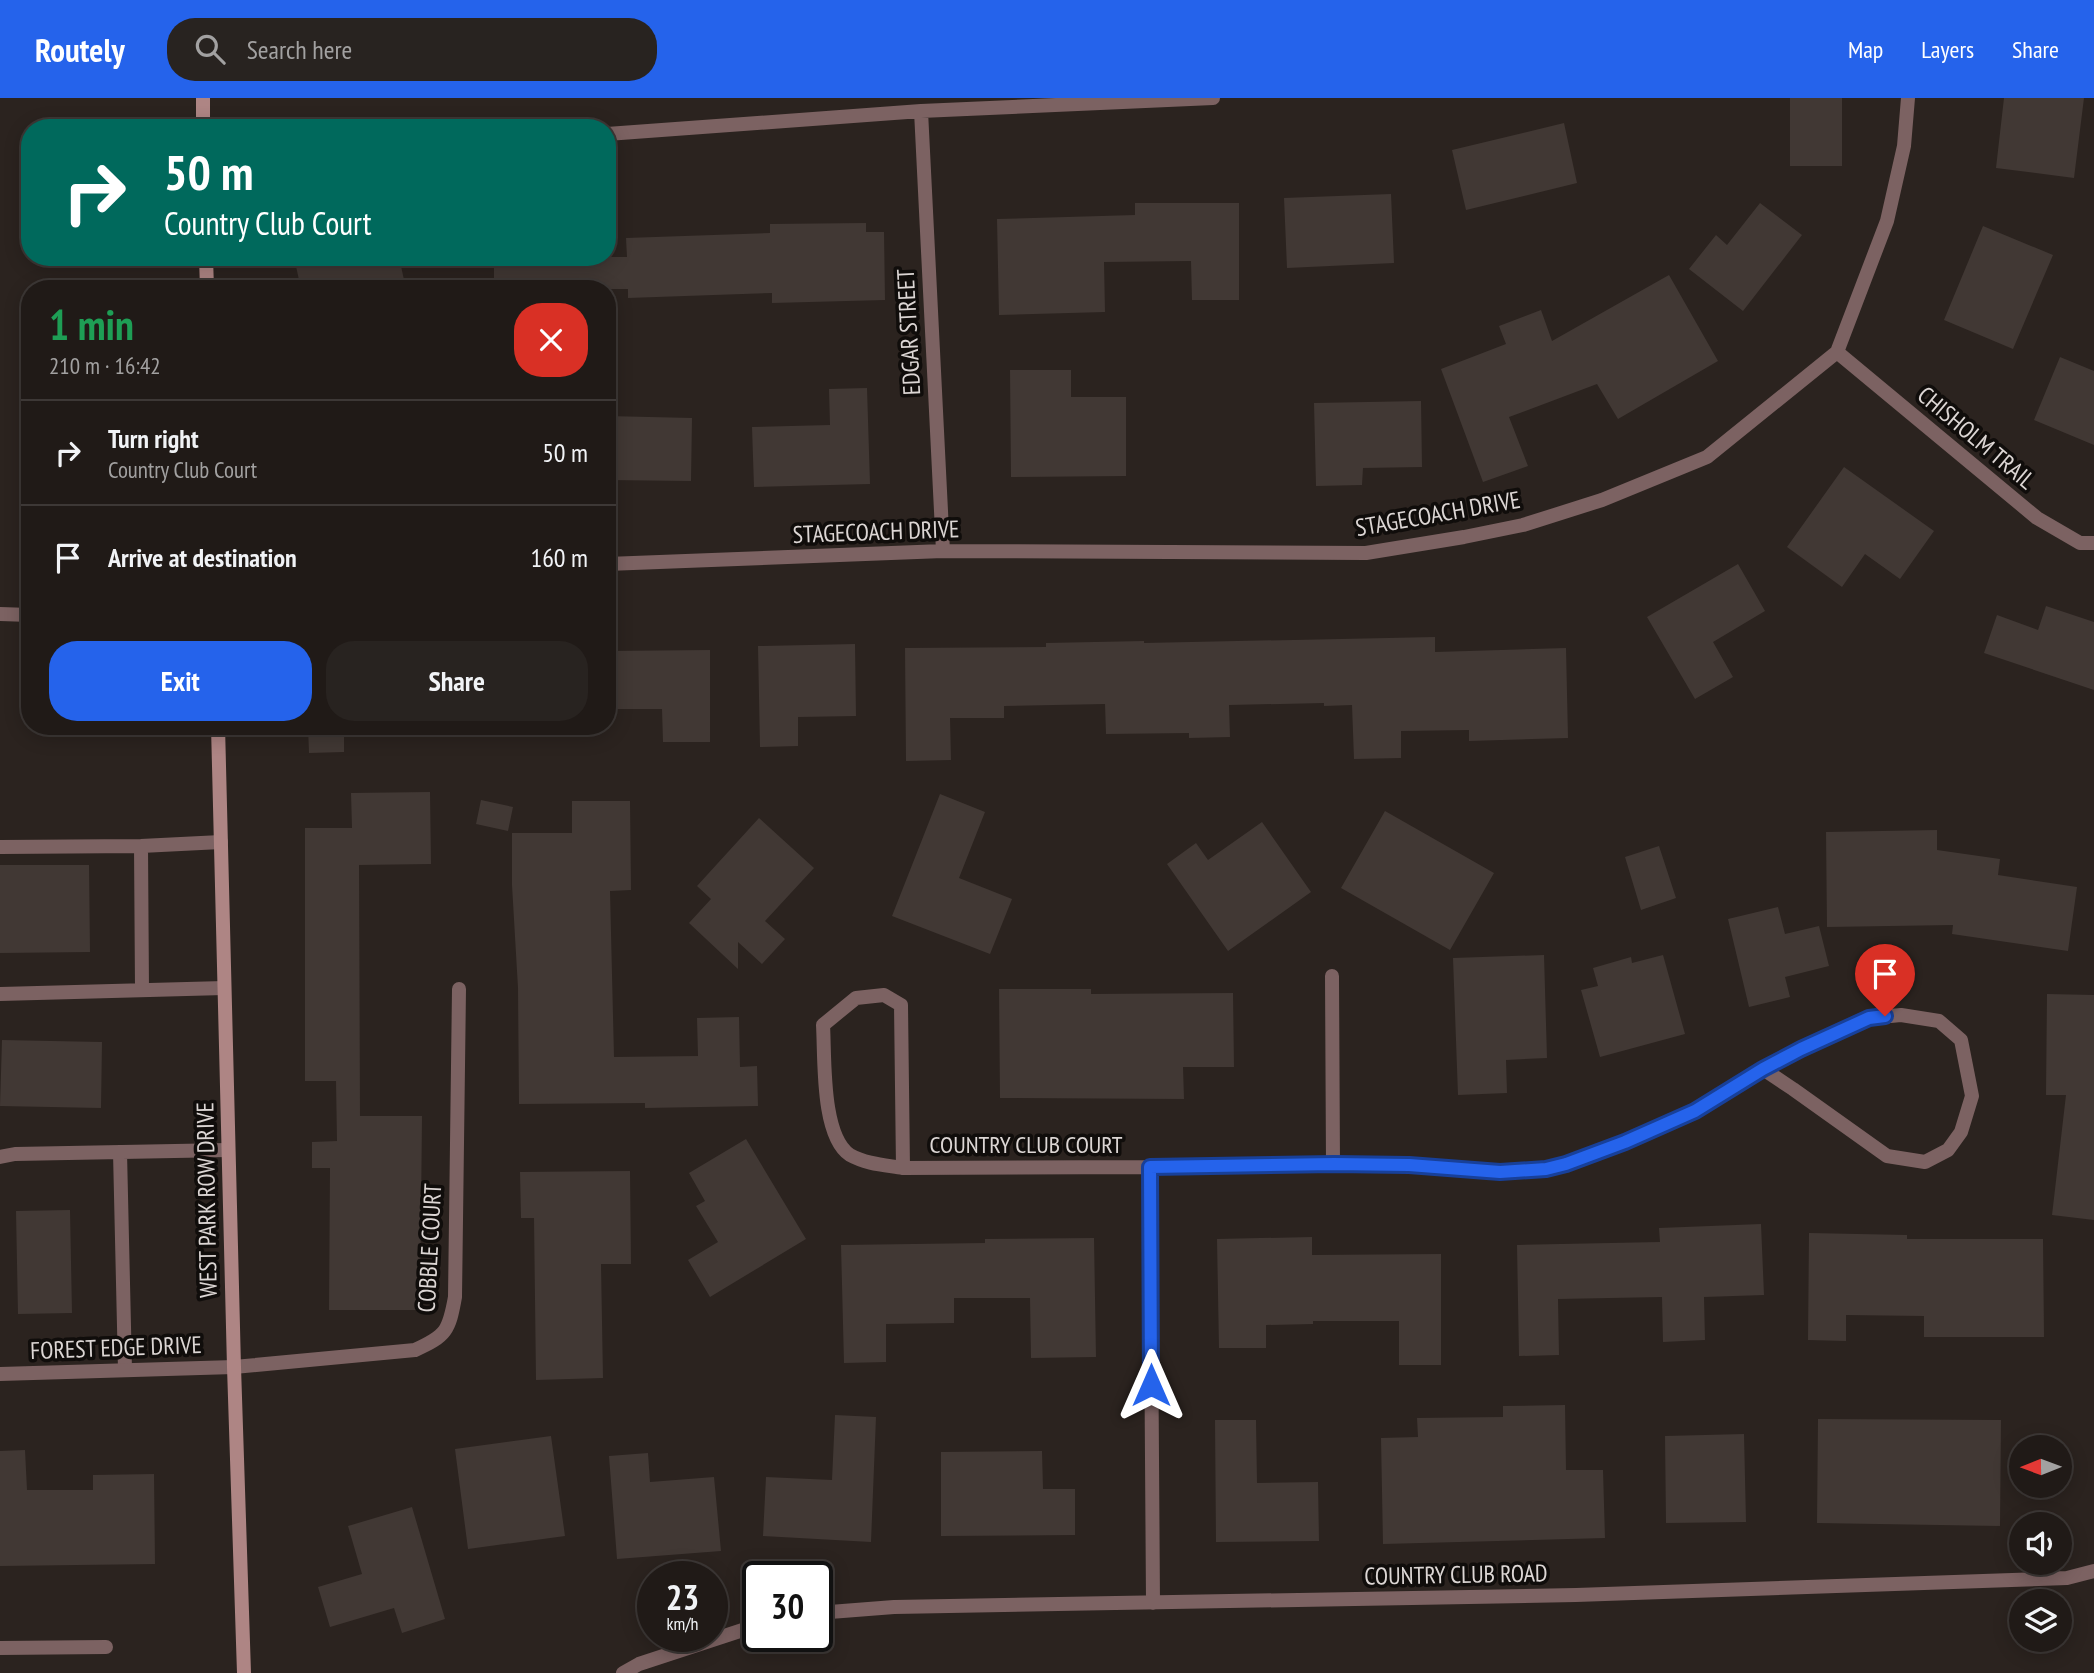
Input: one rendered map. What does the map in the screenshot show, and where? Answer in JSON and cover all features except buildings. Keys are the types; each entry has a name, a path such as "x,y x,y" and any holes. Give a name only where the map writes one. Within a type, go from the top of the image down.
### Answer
{"main road":[{"path":"202,98 203,119"},
{"name":"WEST PARK ROW DRIVE","path":"218,735 233,1367 244,1673"}],"street":[{"path":"616,133 921,111 1213,98"},
{"path":"1837,352 1887,221 1904,146 1909,98"},
{"name":"EDGAR STREET","path":"921,111 943,551"},
{"name":"CHISHOLM TRAIL","path":"1837,352 2037,518 2080,543 2094,543"},
{"name":"STAGECOACH DRIVE","path":"616,564 943,551 1366,552 1464,537 1523,525 1602,500 1707,457 1837,352"},
{"path":"0,614 21,615"},
{"path":"0,847 141,846 221,842"},
{"path":"141,846 142,990"},
{"path":"1332,976 1334,1164"},
{"path":"0,994 224,988"},
{"name":"COBBLE COURT","path":"233,1367 415,1350 437,1340 451,1321 455,1297 459,989"},
{"name":"COUNTRY CLUB COURT","path":"903,1168 901,1005 884,995 856,998 823,1025 829,1115 836,1139 849,1154 870,1163 903,1168 1334,1164 1409,1165 1500,1172 1546,1169 1625,1142 1695,1111 1763,1069 1869,1018 1900,1014 1939,1021 1961,1040 1972,1096 1961,1132 1948,1150 1925,1162 1887,1156 1763,1069"},
{"path":"0,1157 15,1154 228,1150"},
{"path":"120,1152 125,1370"},
{"name":"COUNTRY CLUB COURT","path":"1150,1167 1153,1603"},
{"name":"FOREST EDGE DRIVE","path":"0,1374 233,1367"},
{"name":"COUNTRY CLUB ROAD","path":"833,1612 894,1607 1577,1595 2067,1578 2094,1572"},
{"path":"623,1673 639,1664 742,1630"},
{"path":"0,1648 106,1647"}],"route":[{"path":"1151,1385 1150,1167 1334,1164 1409,1165 1500,1172 1546,1169 1625,1142 1695,1111 1801,1049 1869,1018 1885,1016"}]}
